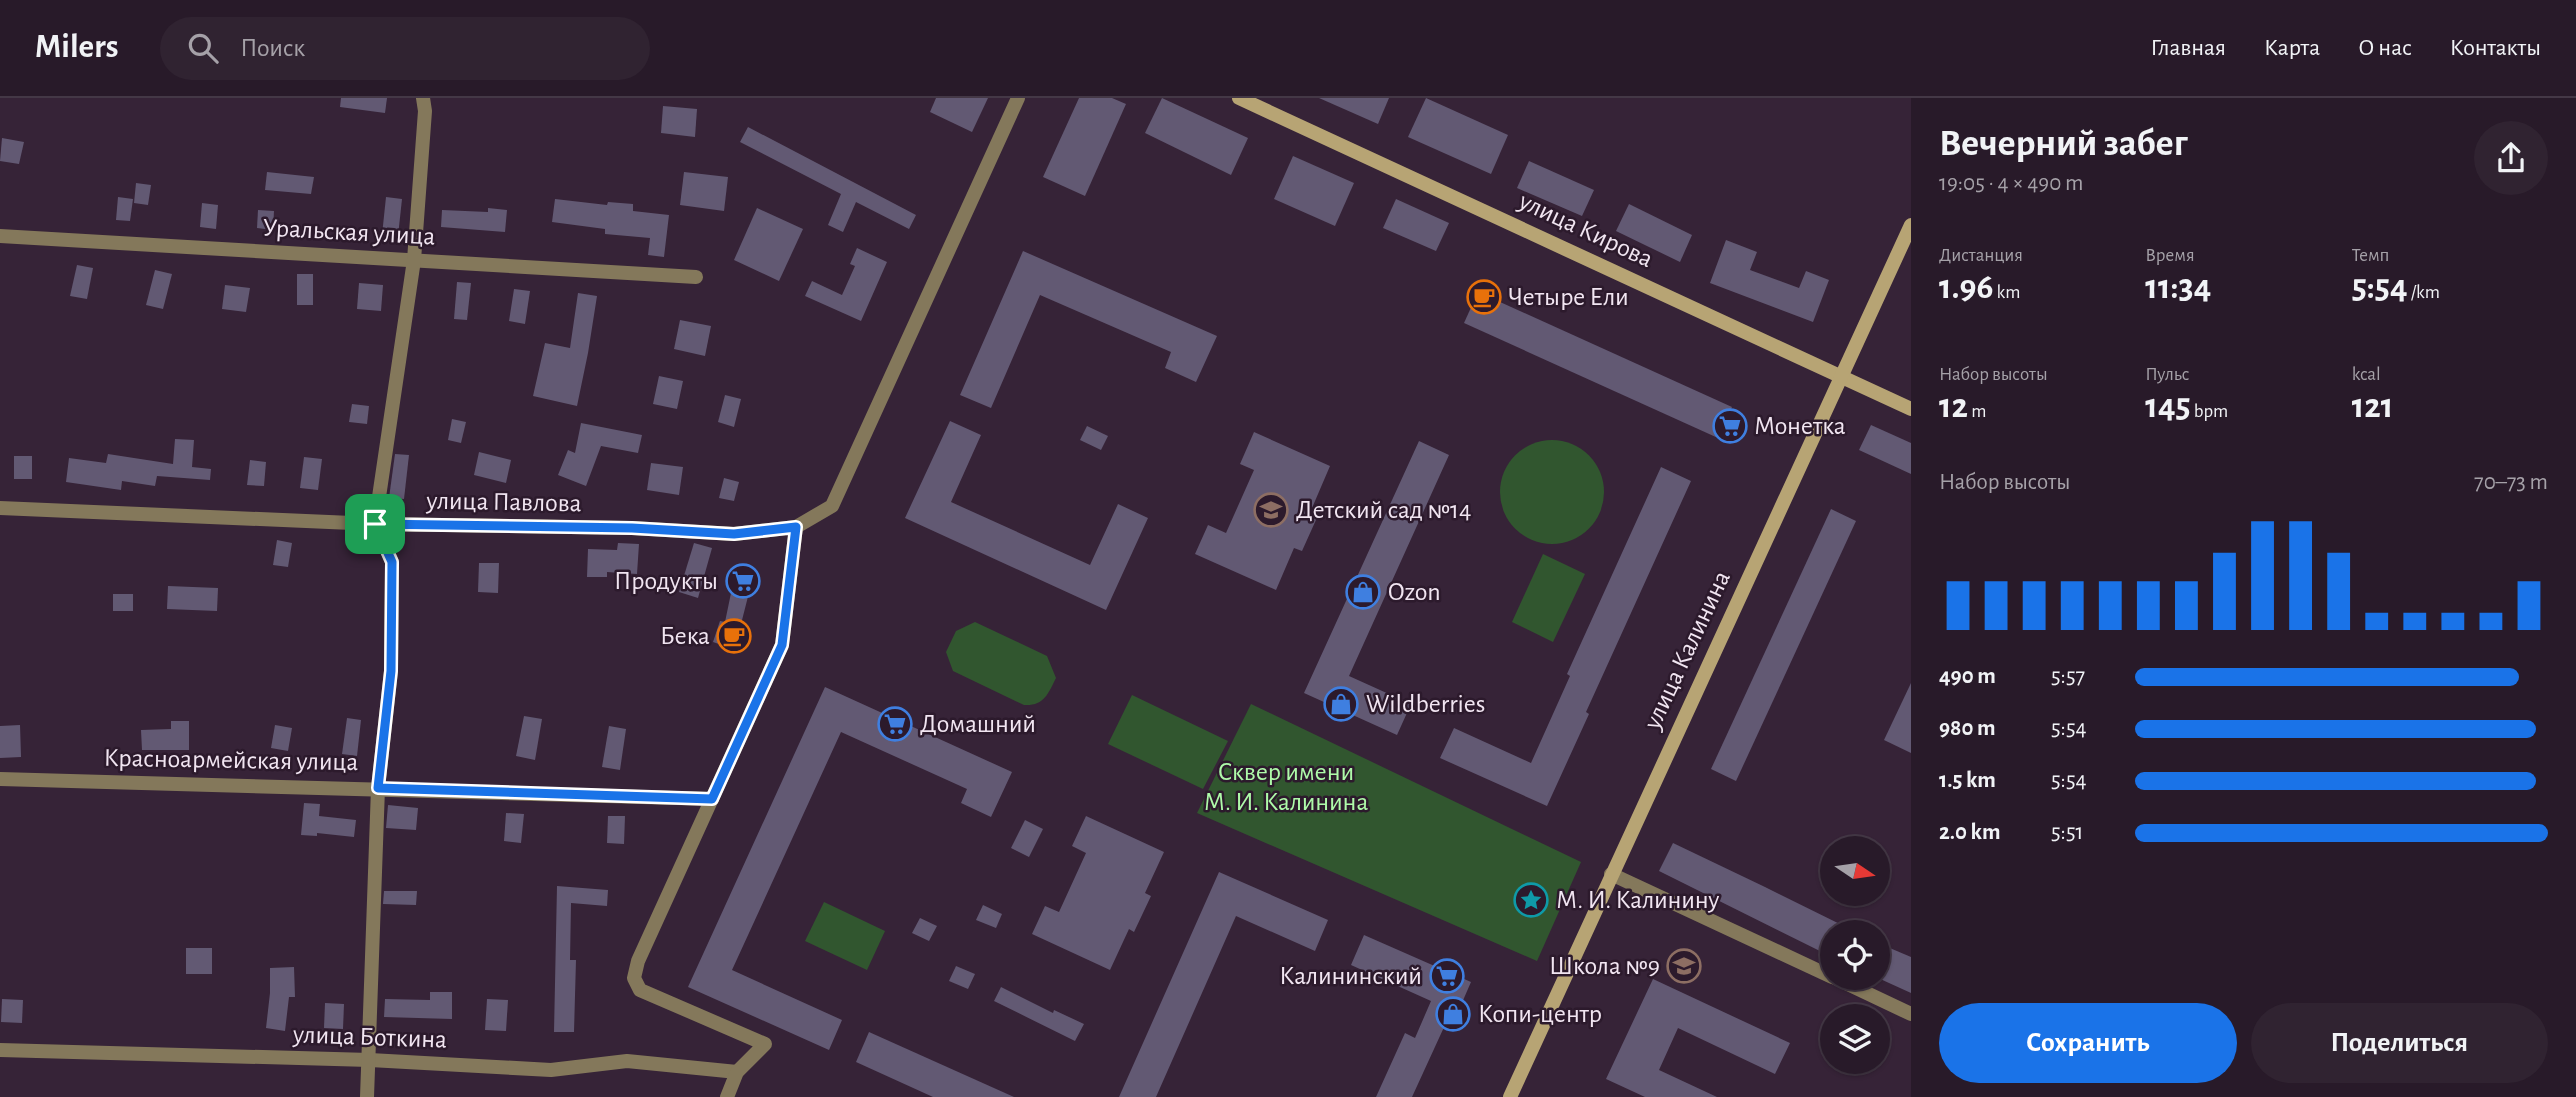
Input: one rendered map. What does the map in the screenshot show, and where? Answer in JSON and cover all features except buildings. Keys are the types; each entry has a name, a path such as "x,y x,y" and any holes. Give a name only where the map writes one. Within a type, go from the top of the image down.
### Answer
{"street":[{"path":"367,1097 378,788 391,671 392,562 375,524 414,260 425,111 423,98"},
{"path":"727,1097 737,1072 765,1044 640,989 634,978 638,961 782,645 796,527 832,506 1018,98"},
{"name":"улица Кирова","path":"1239,98 1911,410"},
{"name":"улица Калинина","path":"1510,1097 1911,225"},
{"name":"Уральская улица","path":"0,236 696,277"},
{"name":"улица Павлова","path":"0,508 375,524 632,528 734,534 796,527"},
{"name":"Красноармейская улица","path":"0,779 712,799"},
{"path":"1611,874 1820,972"},
{"path":"1859,990 1911,1014"},
{"name":"улица Боткина","path":"0,1049 370,1060 551,1070 627,1061 737,1072"}],"green space":[{"path":"1552,440 1572,444 1589,455 1600,472 1604,492 1600,512 1589,529 1572,540 1552,544 1532,540 1515,529 1504,512 1500,492 1504,472 1515,455 1532,444"},
{"path":"1543,554 1585,574 1553,642 1512,622"},
{"path":"975,622 1047,656 1056,678 1041,701 1024,705 953,671 946,652 956,631"},
{"path":"1132,695 1228,741 1203,789 1108,744"},
{"name":"Сквер имени М. И. Калинина","path":"1251,704 1581,862 1537,961 1197,813"},
{"path":"824,902 885,931 867,970 805,941"}],"place":[{"name":"Четыре Ели","path":"1484,297"},
{"name":"Монетка","path":"1730,426"},
{"name":"Детский сад №14","path":"1271,510"},
{"name":"Продукты","path":"743,581"},
{"name":"Ozon","path":"1363,592"},
{"name":"Бека","path":"734,636"},
{"name":"Wildberries","path":"1341,704"},
{"name":"Домашний","path":"895,724"},
{"name":"М. И. Калинину","path":"1531,900"},
{"name":"Школа №9","path":"1684,966"},
{"name":"Калининский","path":"1447,976"},
{"name":"Копи-центр","path":"1453,1014"}],"route":[{"path":"375,524 632,528 734,534 796,527 782,645 712,799 378,788 391,671 392,562 375,524"}]}
